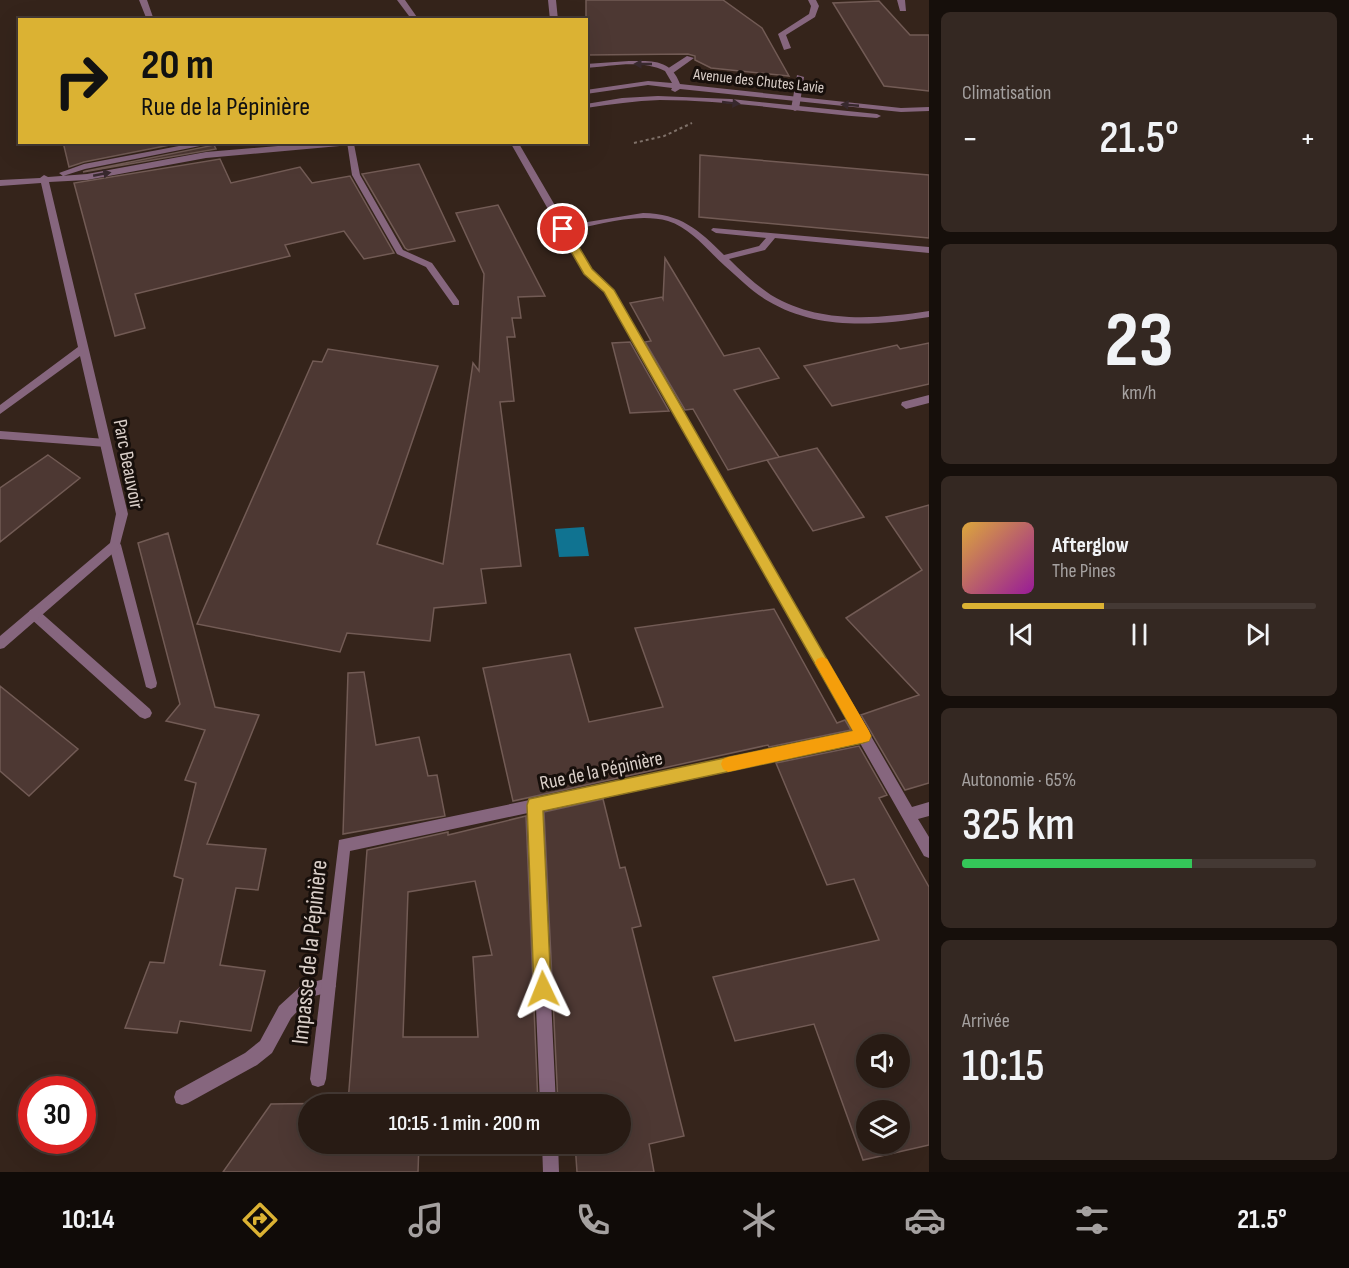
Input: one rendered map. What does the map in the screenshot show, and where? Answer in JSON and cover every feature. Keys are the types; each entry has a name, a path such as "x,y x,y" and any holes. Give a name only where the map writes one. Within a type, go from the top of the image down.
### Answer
{"street":[{"path":"143,0 151,18"},
{"path":"401,0 414,18"},
{"path":"552,0 554,18"},
{"path":"787,48 783,34 812,15 815,6 812,0"},
{"path":"901,0 903,9"},
{"path":"670,71 690,58"},
{"path":"588,66 650,64 662,66 670,71 677,86 673,97"},
{"path":"795,105 800,77"},
{"name":"Avenue des Chutes Lavie","path":"588,92 648,83 870,115 929,117"},
{"name":"Avenue des Chutes Lavie","path":"588,106 614,100 673,97 901,110 929,109"},
{"path":"44,178 84,167 198,144"},
{"path":"203,144 206,155"},
{"path":"0,183 44,178 87,177 206,155 350,144 356,175 400,252 429,265 456,303"},
{"path":"515,146 588,271 608,290 929,851"},
{"name":"Parc Beauvoir","path":"44,178 122,514 115,544"},
{"path":"563,229 651,216 669,219 687,228 755,288 777,302 801,311 856,322 886,322 929,314"},
{"path":"716,230 929,250"},
{"path":"722,258 762,248 772,236"},
{"path":"0,410 84,348"},
{"path":"906,405 929,399"},
{"path":"0,435 106,443"},
{"path":"0,644 115,544 151,683"},
{"path":"34,614 145,713"},
{"name":"Rue de la Pépinière","path":"548,1094 535,805 863,736"},
{"name":"Impasse de la Pépinière","path":"318,1079 344,845 535,805"},
{"path":"909,815 929,809"},
{"path":"182,1096 251,1059 266,1047 285,1012 307,990 328,986"},
{"path":"550,1154 551,1172"}],"path":[{"path":"634,143 648,142 672,134 697,120"}],"water":[{"path":"584,527 589,556 559,557 555,529"}],"building":[{"path":"586,0 723,0 762,28 789,76 711,68 695,60 695,56 688,54 588,55 588,18 586,18"},
{"path":"879,1 910,35 929,35 929,91 884,86 833,3"},
{"path":"63,144 175,144 84,162 69,167"},
{"path":"214,145 216,149 83,172 86,171"},
{"path":"700,155 929,175 929,238 699,217"},
{"path":"220,159 231,183 300,167 312,183 350,176 394,253 364,259 344,231 285,245 290,256 135,294 145,328 115,336 74,183"},
{"path":"419,164 455,241 408,250 362,174"},
{"path":"498,205 545,296 518,297 521,318 512,318 515,337 507,337 514,401 500,402 521,566 481,569 486,603 434,608 430,641 347,633 340,652 197,624 313,361 322,362 328,349 438,366 377,544 443,564 473,363 479,371 484,274 456,213"},
{"path":"665,258 724,356 759,348 779,378 734,390 779,457 728,470 693,409 685,410 645,342 651,341 630,303 662,297 663,299"},
{"path":"630,342 669,411 630,413 612,343"},
{"path":"929,343 929,384 832,406 804,366 897,345 900,349"},
{"path":"817,448 864,517 813,531 767,460"},
{"path":"48,455 80,478 0,542 0,488"},
{"path":"929,505 929,783 905,790 861,715 919,695 846,618 922,570 886,517"},
{"path":"168,533 215,707 259,715 207,844 266,849 258,890 236,888 220,965 265,971 251,1031 180,1021 177,1033 125,1028 150,962 164,963 183,879 174,876 196,783 185,780 205,730 166,721 180,704 138,543"},
{"path":"774,609 837,723 845,720 851,730 769,747 768,745 513,801 483,668 570,654 589,722 663,707 635,628"},
{"path":"364,672 376,745 419,737 428,776 437,775 445,816 343,834 348,673"},
{"path":"0,686 78,749 29,796 0,771"},
{"path":"859,746 887,795 879,798 929,887 929,1145 910,1149 910,1100 856,1100 856,1141 814,1024 735,1041 713,977 879,940 854,879 827,885 776,763"},
{"path":"603,799 620,868 625,867 641,926 632,928 684,1136 649,1144 654,1172 577,1172 576,1154 631,1154 631,1094 558,1094 544,812"},
{"path":"526,816 538,1094 349,1094 367,850 448,832 448,835","holes":["475,881 492,955 473,957 478,1037 403,1037 408,892"]},
{"path":"271,1104 298,1104 298,1154 419,1154 418,1172 223,1172"},
{"path":"861,1154 889,1154 863,1160"}],"slow traffic":[{"path":"728,764 863,736 822,663"}],"route":[{"path":"543,989 535,805 863,736 608,290 588,271 563,229"}]}
